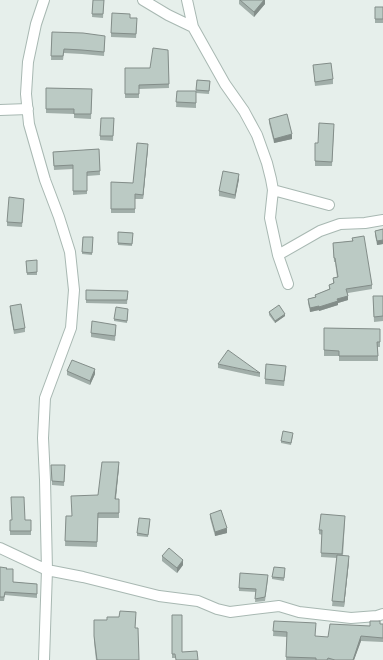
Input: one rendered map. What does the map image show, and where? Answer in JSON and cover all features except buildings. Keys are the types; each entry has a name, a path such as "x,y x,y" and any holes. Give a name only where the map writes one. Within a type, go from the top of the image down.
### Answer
{"street":[{"path":"44,0 36,24 28,62 26,94 30,124 45,180 70,252 74,290 71,328 45,398 43,438 47,570 44,660"},
{"path":"143,0 168,15 193,27"},
{"path":"187,0 193,27 225,84 244,111 257,135 267,163 273,190 270,218 278,255 288,284"},
{"path":"0,110 28,109"},
{"path":"273,190 329,205"},
{"path":"278,255 320,231 340,224 365,223 383,220"},
{"path":"0,548 47,570 158,596 198,601 217,609 230,612 279,606 299,612 351,618 377,616 383,614"}]}
